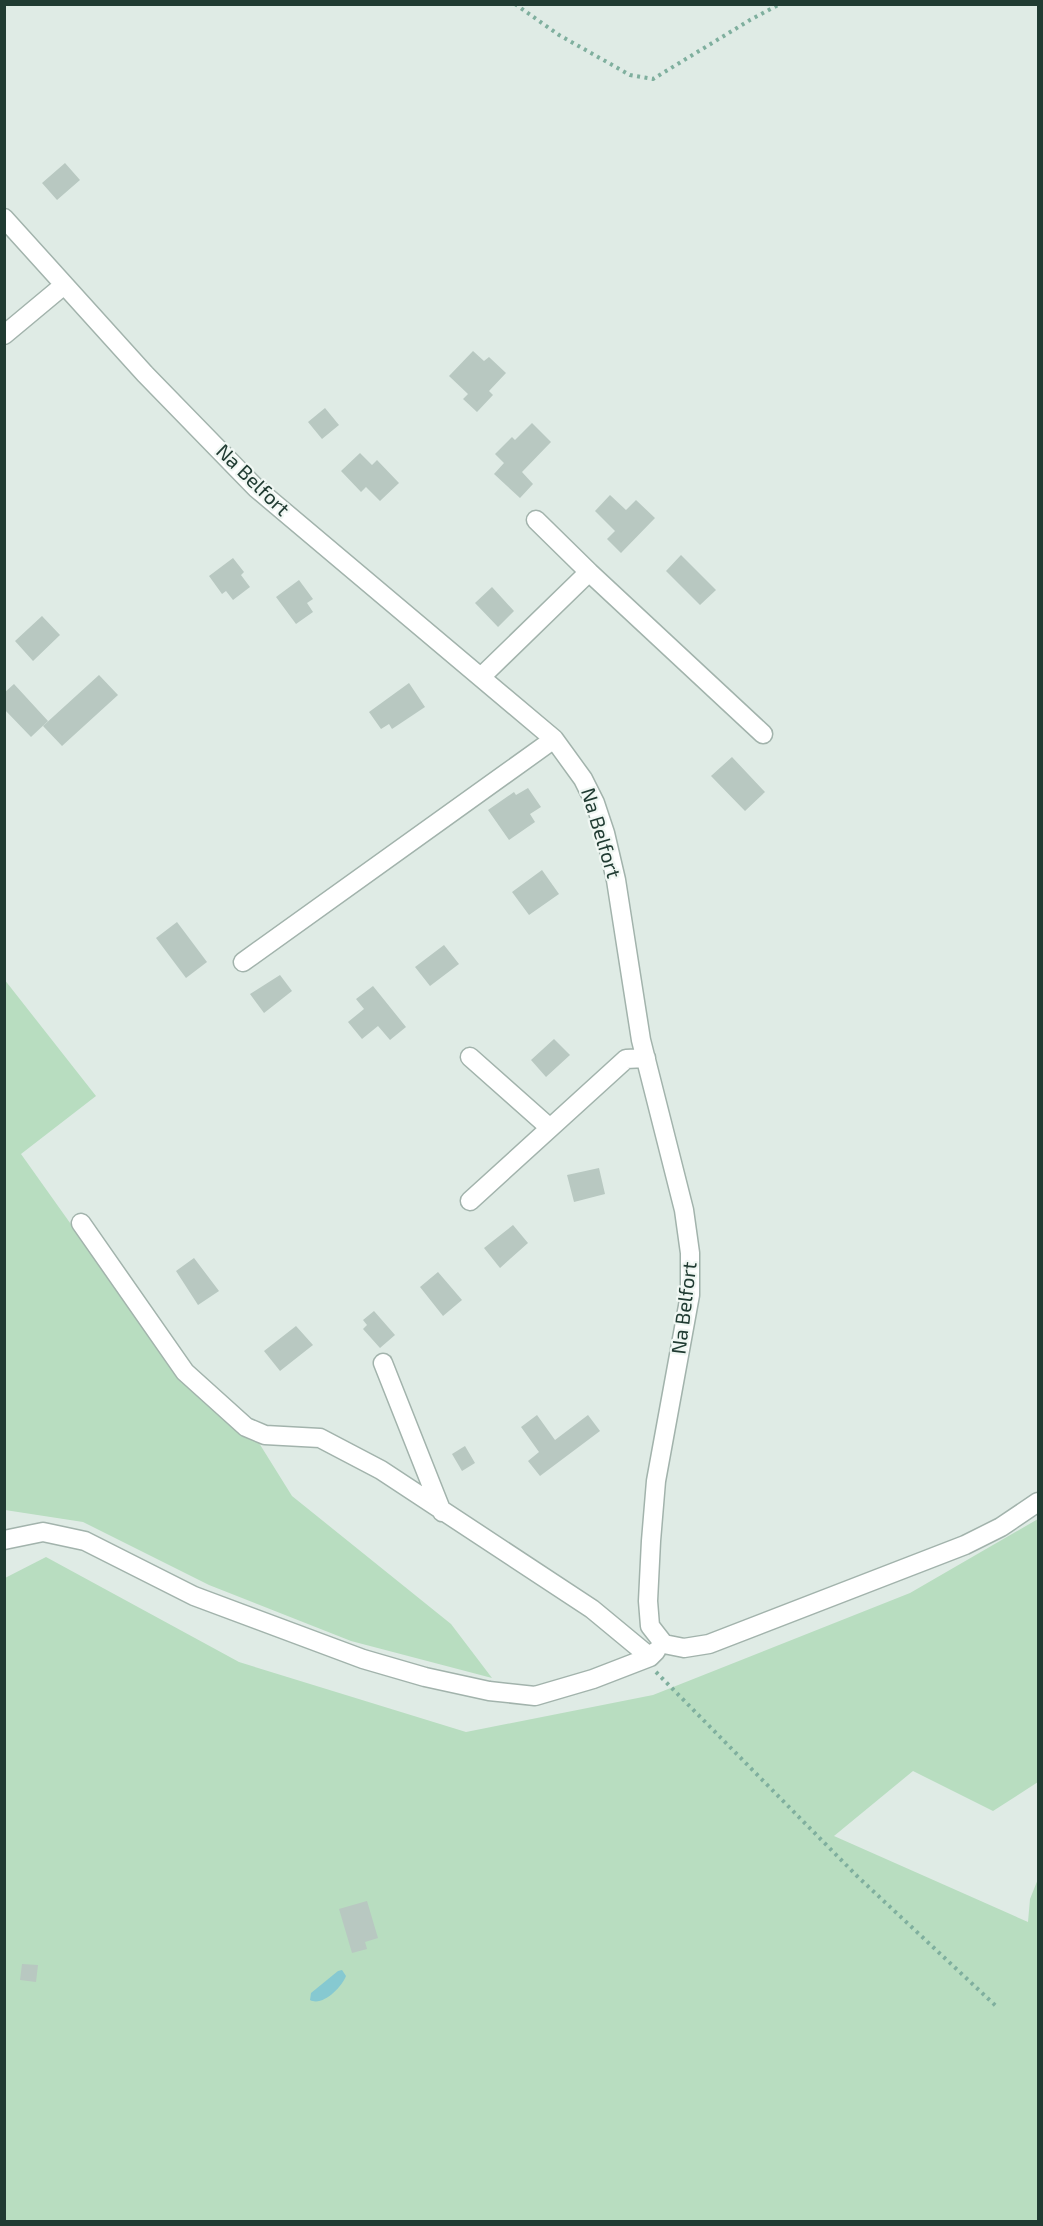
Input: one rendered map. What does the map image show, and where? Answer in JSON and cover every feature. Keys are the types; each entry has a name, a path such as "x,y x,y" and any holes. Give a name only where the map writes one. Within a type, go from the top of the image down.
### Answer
{"street":[{"name":"Na Belfort","path":"4,219 145,374 256,488 554,739 583,778 595,803 616,880 646,1058 684,1210 690,1253 690,1295 656,1481 651,1541 648,1601 650,1626 664,1644"},
{"path":"4,335 64,285"},
{"path":"536,520 763,734"},
{"path":"481,677 590,572"},
{"path":"243,962 554,739"},
{"path":"470,1057 550,1128"},
{"path":"470,1201 626,1059 646,1058"},
{"path":"81,1223 185,1372 246,1427 266,1435 320,1438 381,1470 592,1609 650,1657"},
{"path":"383,1363 442,1512"},
{"path":"4,1540 43,1532 85,1541 194,1596 363,1659 425,1677 489,1691 536,1696 593,1679 650,1657 664,1644 684,1648 719,1640 965,1545 1001,1527 1038,1502"}],"path":[{"path":"515,4 559,35 630,75 653,79 780,4"},
{"path":"650,1657 653,1670 686,1705 857,1876 996,2006"}],"green space":[{"path":"4,979 96,1096 21,1154 181,1379 226,1419 259,1443 292,1496 451,1624 492,1678 351,1641 209,1585 83,1522 5,1510"},
{"path":"1038,1519 1038,1782 993,1811 913,1771 834,1836 1028,1922 1030,1899 1038,1879 1038,2221 5,2222 5,1578 46,1557 239,1662 466,1732 653,1695 910,1593"}],"water":[{"path":"342,1970 346,1976 336,1990 320,2001 310,2000 311,1993"}],"building":[{"path":"65,163 80,180 57,200 42,183"},
{"path":"473,351 484,361 489,357 506,373 489,391 493,395 477,412 463,399 468,394 449,376"},
{"path":"325,408 339,425 322,439 308,422"},
{"path":"532,423 551,442 522,472 533,484 520,498 494,474 504,463 495,454 512,437 515,440"},
{"path":"360,453 372,465 377,460 399,483 380,501 366,487 361,492 341,471"},
{"path":"610,495 626,510 636,500 655,518 621,553 607,539 615,531 595,511"},
{"path":"681,555 716,590 700,605 666,571"},
{"path":"233,558 244,572 241,575 250,587 233,600 226,591 222,594 209,576"},
{"path":"299,580 313,599 307,603 313,612 296,624 276,597"},
{"path":"492,587 514,611 498,627 475,603"},
{"path":"42,616 60,635 33,661 15,641"},
{"path":"99,675 118,695 62,746 43,726"},
{"path":"409,683 425,707 392,729 389,724 381,729 369,712"},
{"path":"14,684 48,721 31,737 4,709 4,693"},
{"path":"732,757 765,792 745,811 711,776"},
{"path":"528,788 541,807 530,814 535,822 509,840 488,810 514,792 516,795"},
{"path":"542,870 559,894 529,915 512,892"},
{"path":"177,922 207,962 186,978 156,938"},
{"path":"444,945 459,964 430,986 415,967"},
{"path":"280,975 292,991 264,1013 250,994"},
{"path":"373,986 406,1027 390,1040 378,1026 362,1039 348,1022 364,1009 356,999"},
{"path":"554,1039 570,1055 546,1077 531,1060"},
{"path":"599,1168 605,1194 574,1202 567,1175"},
{"path":"513,1225 528,1243 500,1268 484,1248"},
{"path":"194,1258 219,1291 198,1305 176,1271"},
{"path":"438,1272 462,1300 443,1316 420,1287"},
{"path":"374,1311 395,1335 380,1348 363,1329 367,1325 363,1320"},
{"path":"296,1326 313,1345 280,1371 264,1351"},
{"path":"537,1415 555,1440 588,1415 600,1431 540,1476 528,1461 539,1452 521,1427"},
{"path":"465,1446 475,1463 462,1471 452,1454"},
{"path":"367,1901 378,1938 365,1942 367,1949 352,1953 339,1909"},
{"path":"22,1964 38,1965 36,1982 20,1980"}]}
